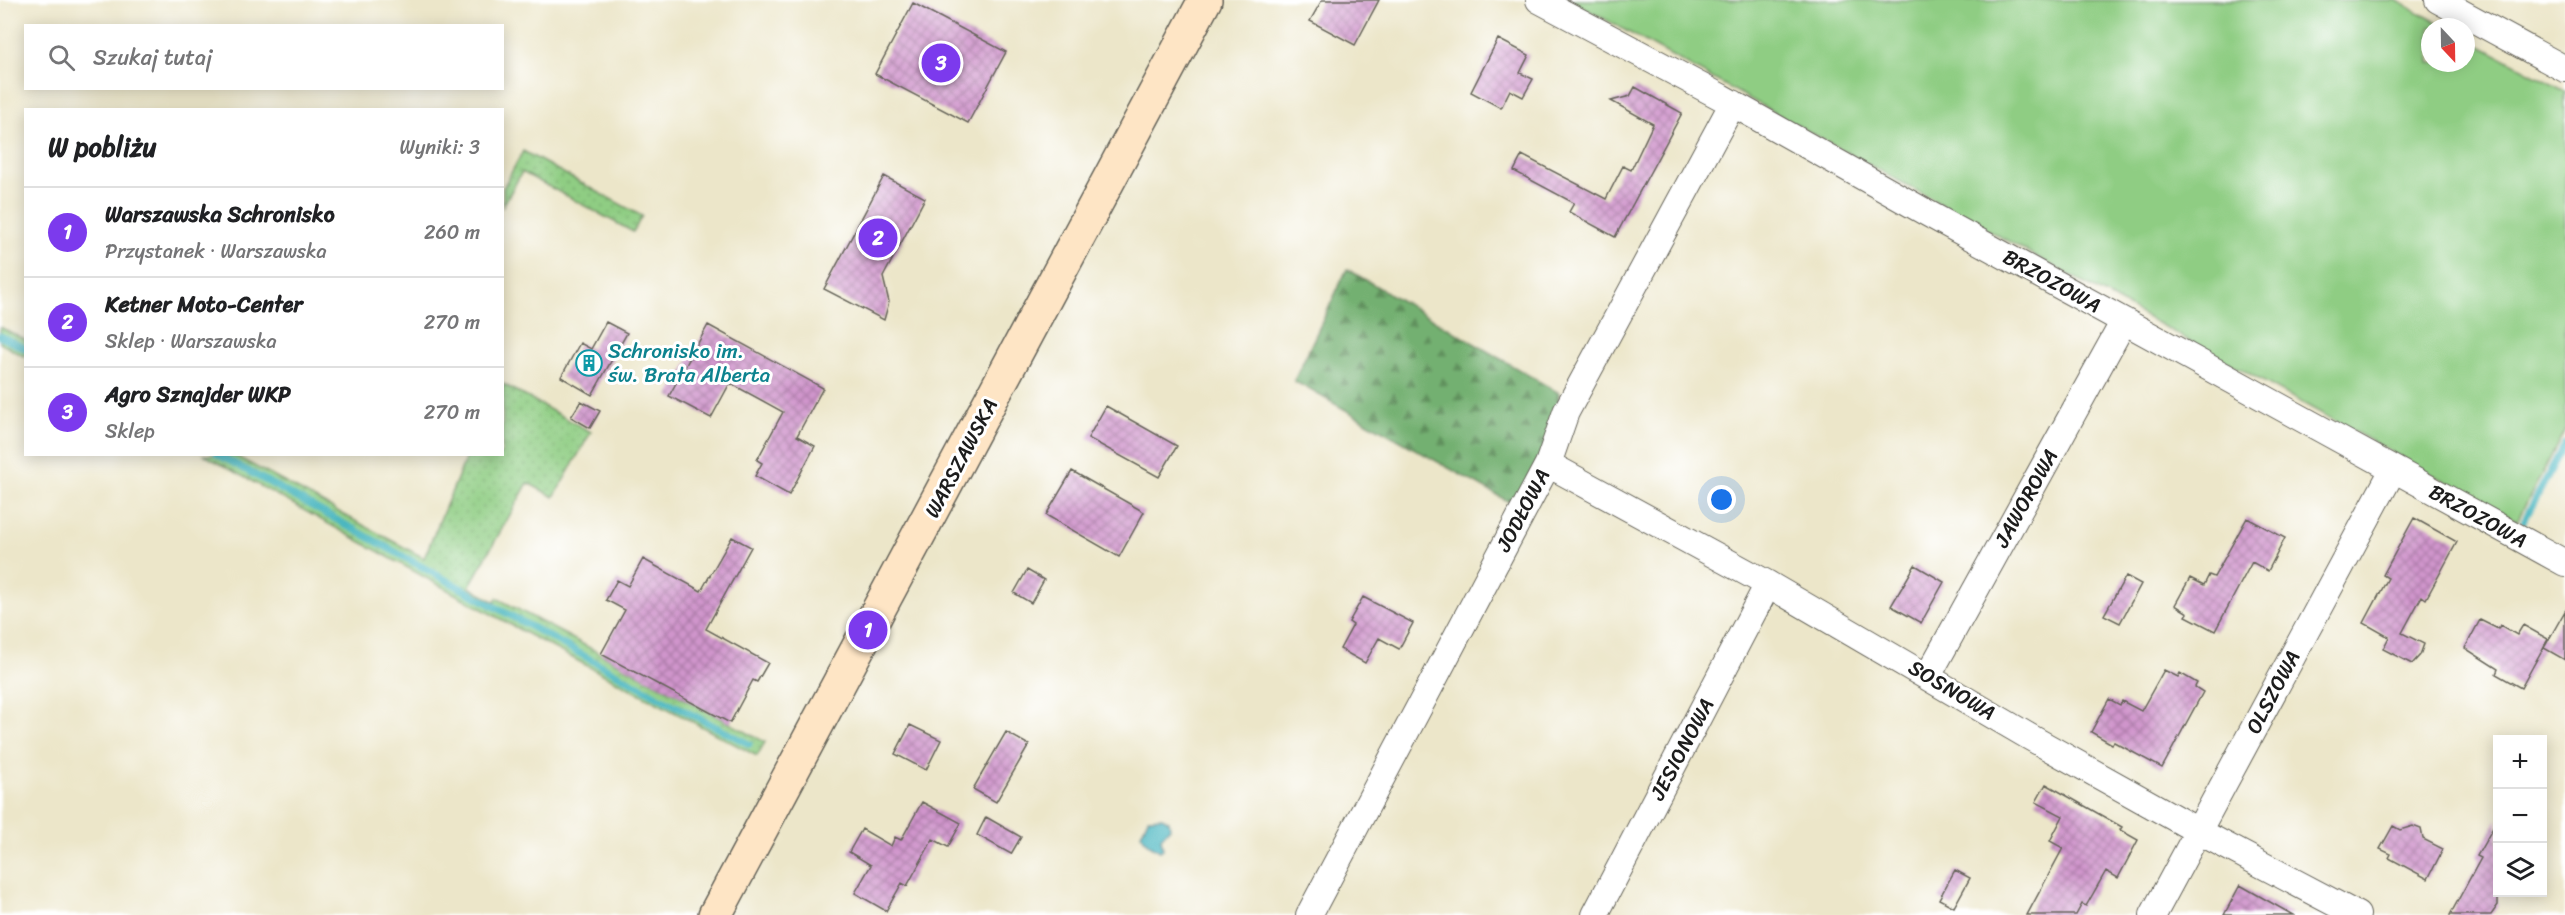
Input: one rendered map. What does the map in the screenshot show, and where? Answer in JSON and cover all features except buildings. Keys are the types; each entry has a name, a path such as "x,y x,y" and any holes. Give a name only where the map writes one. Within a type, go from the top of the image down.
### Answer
{"main road":[{"name":"WARSZAWSKA","path":"715,915 1205,0"}],"street":[{"name":"BRZOZOWA","path":"1539,0 1733,103 1927,213 2565,563"},
{"path":"2438,0 2565,69"},
{"name":"JODŁOWA","path":"1309,915 1548,464 1566,412 1733,103"},
{"name":"JAWOROWA","path":"1928,676 2124,321"},
{"name":"SOSNOWA","path":"1548,464 1768,584 2028,736 2198,831 2357,915"},
{"name":"OLSZOWA","path":"2153,915 2393,470"},
{"name":"JESIONOWA","path":"1595,915 1768,584"}],"green space":[{"path":"1570,0 2396,0 2429,18 2421,18 2421,72 2475,72 2475,43 2565,91 2565,430 2517,521"},
{"path":"523,151 642,216 633,232 522,172 504,204 504,186"},
{"path":"1347,269 1559,393 1559,420 1516,506 1294,381"},
{"path":"0,327 24,339 24,356 0,343"},
{"path":"504,385 591,432 554,497 528,483 469,587 495,602 497,598 765,742 757,756 531,636 206,456 236,456 424,558 467,456 504,456"}],"water":[{"path":"1162,817 1169,821 1170,828 1161,838 1163,849 1160,851 1148,844 1141,834 1148,818"}],"waterway":[{"path":"0,336 24,348"},
{"path":"2524,521 2565,443"},
{"path":"221,456 668,702 749,744"}],"place":[{"name":"Agro Sznajder WKP","path":"941,63"},
{"name":"Ketner Moto-Center","path":"878,238"},
{"name":"Schronisko im. św. Brata Alberta","path":"589,363"},
{"name":"Warszawska Schronisko","path":"868,630"}]}
